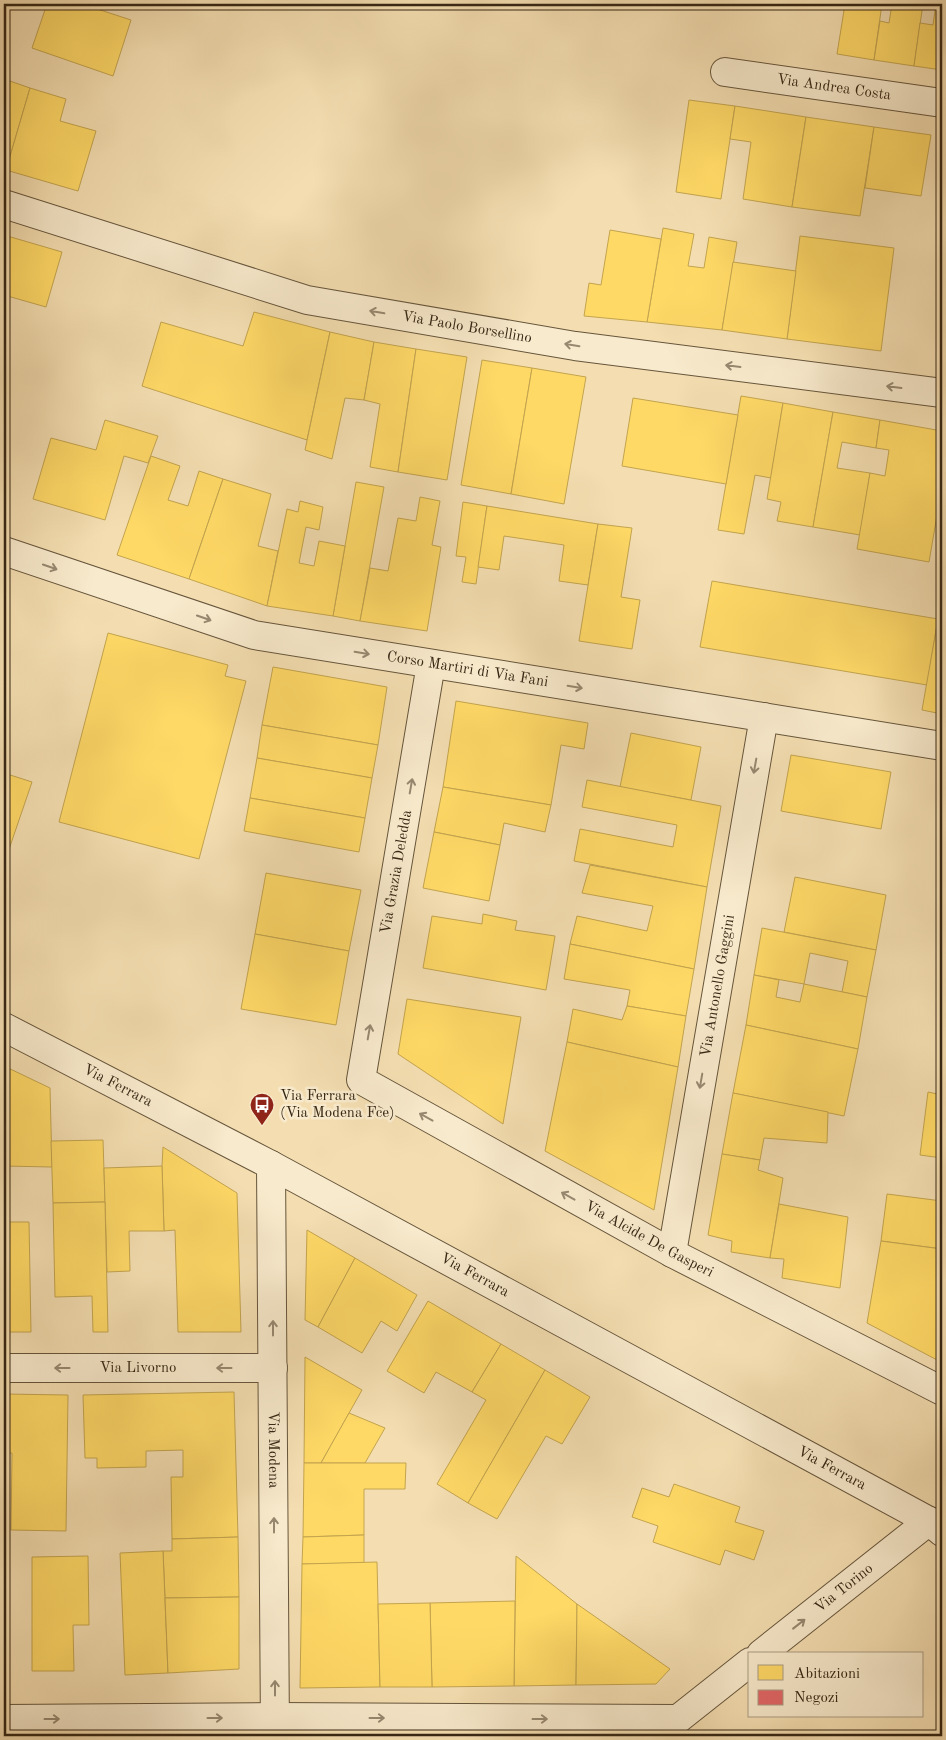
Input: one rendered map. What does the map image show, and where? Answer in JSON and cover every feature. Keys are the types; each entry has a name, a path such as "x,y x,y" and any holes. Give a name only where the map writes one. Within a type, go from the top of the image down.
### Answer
{"street":[{"name":"Via Andrea Costa","path":"724,72 942,103"},
{"name":"Via Paolo Borsellino","path":"4,204 307,300 575,346 942,393"},
{"name":"Corso Martiri di Via Fani","path":"4,551 254,635 942,746"},
{"name":"Via Grazia Deledda","path":"361,1080 431,664"},
{"name":"Via Antonello Gaggini","path":"672,1253 764,718"},
{"name":"Via Ferrara","path":"4,1027 271,1165 935,1526"},
{"name":"Via Alcide De Gasperi","path":"361,1080 672,1253 942,1391"},
{"name":"Via Modena","path":"271,1165 275,1727"},
{"name":"Via Livorno","path":"4,1368 273,1368"},
{"name":"Via Torino","path":"764,1652 935,1526"},
{"path":"4,1719 275,1727 678,1719 748,1664"}],"building: Abitazioni":[{"path":"47,4 82,4 131,20 113,76 32,48"},
{"path":"845,4 882,4 874,60 837,54"},
{"path":"892,4 923,4 914,66 874,60 880,21 889,23"},
{"path":"936,4 942,4 942,70 914,66 920,23 933,25"},
{"path":"4,79 30,88 6,170 4,169"},
{"path":"30,88 66,99 60,121 96,131 78,191 6,170"},
{"path":"689,100 735,106 721,199 676,192"},
{"path":"735,106 806,117 792,207 743,199 751,142 730,139"},
{"path":"806,117 874,127 860,216 792,207"},
{"path":"874,127 931,135 921,196 865,188"},
{"path":"663,228 694,234 688,266 704,268 709,237 737,242 722,330 647,322"},
{"path":"610,230 661,239 647,322 584,316 589,283 601,285"},
{"path":"4,235 62,252 46,307 4,295"},
{"path":"800,236 894,248 881,351 787,339"},
{"path":"733,262 796,271 787,339 722,330"},
{"path":"254,312 330,332 307,440 142,386 161,322 243,346"},
{"path":"330,332 374,342 364,400 345,398 332,459 305,450"},
{"path":"374,342 416,349 398,472 370,467 380,404 364,400"},
{"path":"416,349 467,357 447,480 398,472"},
{"path":"482,360 532,368 511,494 461,485"},
{"path":"532,368 586,377 564,504 511,494"},
{"path":"741,396 783,403 771,478 755,475 744,534 718,530"},
{"path":"633,398 738,415 726,484 622,466"},
{"path":"783,403 833,412 813,527 777,521 781,502 767,499"},
{"path":"833,412 880,420 876,448 842,442 837,468 870,473 860,535 813,527"},
{"path":"105,420 158,436 148,463 124,456 105,520 33,499 51,438 96,450"},
{"path":"880,420 942,431 942,486 929,562 857,549 870,473 885,476 889,450 876,448"},
{"path":"151,456 180,466 168,500 188,506 199,471 223,479 189,579 117,555"},
{"path":"223,479 271,494 258,546 278,551 267,606 189,579"},
{"path":"356,482 384,487 360,621 333,616"},
{"path":"420,497 440,501 432,545 441,547 427,631 360,621 370,568 388,571 398,518 416,521"},
{"path":"300,501 323,507 319,530 306,527 299,563 314,566 319,541 345,546 333,616 267,606 287,509 298,512"},
{"path":"463,502 487,506 476,584 462,582 466,557 456,556"},
{"path":"487,506 598,524 588,585 559,581 564,545 504,536 499,570 478,567"},
{"path":"598,524 632,528 621,597 640,600 632,649 579,641"},
{"path":"712,581 938,619 927,685 700,647"},
{"path":"938,619 942,620 942,714 922,710"},
{"path":"108,633 228,665 225,676 246,681 199,859 59,822"},
{"path":"273,667 387,687 378,745 262,725"},
{"path":"456,701 588,723 584,749 561,745 551,805 443,787"},
{"path":"262,725 378,745 372,778 257,758"},
{"path":"631,733 701,747 691,800 620,787"},
{"path":"791,755 891,772 881,829 781,811"},
{"path":"257,758 372,778 365,818 250,798"},
{"path":"4,773 32,782 4,864"},
{"path":"587,780 721,806 707,887 574,861 580,829 673,847 677,825 582,807"},
{"path":"443,787 551,805 545,832 504,823 500,845 434,832"},
{"path":"250,798 365,818 359,852 244,831"},
{"path":"434,832 500,845 489,901 423,888"},
{"path":"590,865 707,887 694,969 570,944 577,916 647,931 653,906 582,893"},
{"path":"266,873 361,890 349,951 255,934"},
{"path":"795,877 886,895 876,950 784,932"},
{"path":"483,914 517,921 515,930 555,936 546,990 423,968 432,916 482,924"},
{"path":"762,928 876,950 867,997 842,992 848,961 810,953 804,984 754,975"},
{"path":"255,934 349,951 336,1025 241,1009"},
{"path":"570,944 694,969 686,1016 627,1006 630,990 564,979"},
{"path":"754,975 779,980 776,997 800,1002 804,984 867,997 858,1049 746,1025"},
{"path":"407,999 521,1017 503,1124 398,1054"},
{"path":"627,1006 686,1016 678,1067 567,1042 573,1009 622,1020"},
{"path":"746,1025 858,1049 844,1116 733,1093"},
{"path":"567,1042 678,1067 654,1210 545,1151"},
{"path":"4,1066 50,1088 52,1167 4,1166"},
{"path":"928,1092 942,1095 942,1158 920,1155"},
{"path":"733,1093 828,1112 827,1143 764,1138 760,1160 722,1154"},
{"path":"103,1140 105,1202 53,1203 51,1141"},
{"path":"163,1147 237,1193 241,1332 178,1332 175,1230 164,1231"},
{"path":"722,1154 760,1160 758,1170 783,1178 770,1258 731,1252 732,1241 708,1235"},
{"path":"162,1166 164,1231 129,1231 130,1271 107,1272 104,1168"},
{"path":"887,1194 942,1201 942,1249 881,1241"},
{"path":"105,1202 108,1332 93,1332 92,1296 55,1297 53,1203"},
{"path":"779,1204 848,1217 840,1288 782,1278 784,1259 770,1258"},
{"path":"4,1222 29,1222 31,1332 4,1332"},
{"path":"307,1230 355,1258 318,1327 305,1320"},
{"path":"881,1241 942,1249 942,1342 939,1361 867,1323"},
{"path":"355,1258 417,1295 397,1331 381,1321 362,1353 318,1327"},
{"path":"428,1301 501,1344 472,1392 436,1372 424,1393 387,1371"},
{"path":"942,1342 942,1362 939,1361"},
{"path":"501,1344 545,1370 468,1503 437,1484 486,1400 472,1392"},
{"path":"305,1357 362,1390 321,1463 304,1463"},
{"path":"545,1370 590,1397 562,1444 546,1436 497,1519 468,1503"},
{"path":"234,1392 238,1537 172,1539 171,1477 183,1477 183,1450 146,1451 146,1467 97,1468 97,1458 85,1458 83,1395"},
{"path":"4,1394 68,1395 66,1531 11,1530 12,1453 4,1453"},
{"path":"349,1413 385,1428 365,1463 321,1463"},
{"path":"304,1463 406,1463 405,1489 364,1489 364,1535 303,1537"},
{"path":"674,1484 740,1507 735,1522 764,1531 754,1560 725,1550 720,1565 653,1542 658,1526 632,1517 642,1488 669,1497"},
{"path":"364,1535 364,1563 302,1564 303,1537"},
{"path":"238,1537 239,1597 165,1598 163,1551 172,1551 172,1539"},
{"path":"163,1551 168,1673 125,1675 120,1553"},
{"path":"88,1556 89,1625 73,1625 74,1671 32,1671 32,1557"},
{"path":"516,1556 577,1604 576,1685 514,1686"},
{"path":"377,1562 380,1687 300,1688 302,1564"},
{"path":"239,1597 239,1669 168,1673 165,1598"},
{"path":"515,1601 514,1686 432,1687 430,1603"},
{"path":"430,1603 432,1687 380,1687 378,1604"},
{"path":"577,1604 670,1669 656,1684 576,1685"}],"building: Negozi":[{"path":"4,1606 6,1674 4,1674"}],"place":[{"name":"Via Ferrara (Via Modena Fce)","path":"262,1126"}]}
